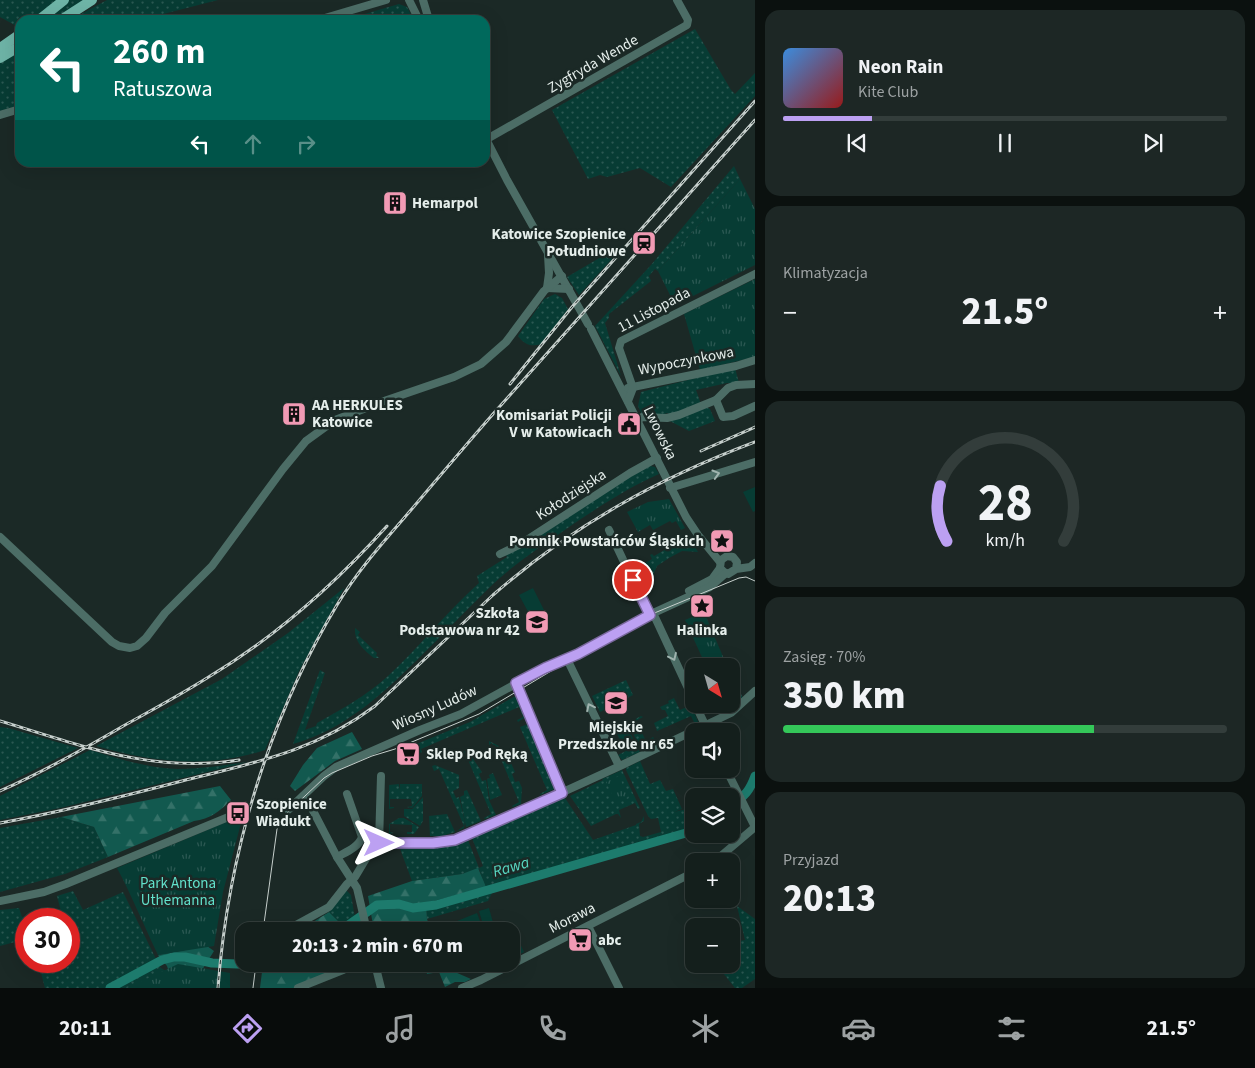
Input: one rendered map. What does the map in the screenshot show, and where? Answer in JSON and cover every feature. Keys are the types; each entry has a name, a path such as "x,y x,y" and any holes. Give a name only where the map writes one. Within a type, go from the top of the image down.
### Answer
{"main road":[{"path":"45,15 64,0"},
{"path":"68,15 92,0"},
{"path":"83,6 98,0"},
{"path":"0,48 15,38"},
{"path":"0,58 15,49"}],"street":[{"path":"335,15 386,0"},
{"path":"409,0 416,15"},
{"path":"423,0 428,15"},
{"name":"Zygfryda Wende","path":"490,136 687,25 688,20 677,0"},
{"path":"0,115 15,110"},
{"name":"Lwowska","path":"490,146 507,180 627,390 638,420 670,488 690,524 723,565"},
{"path":"547,288 549,273 548,252"},
{"name":"11 Listopada","path":"627,390 619,348 622,340 755,274"},
{"path":"0,537 112,642 125,648 137,646 146,638 165,613 212,566 306,441 335,420 454,377 481,364 506,342 547,288 562,276"},
{"path":"547,288 569,289"},
{"name":"Wypoczynkowa","path":"627,390 736,366 755,360"},
{"path":"638,420 642,417 667,418 679,415 716,400 728,388 736,385 755,384"},
{"path":"716,400 723,417 733,416 755,406"},
{"name":"Kołodziejska","path":"500,554 519,545 630,473 657,458"},
{"path":"670,488 755,462"},
{"path":"609,530 685,684"},
{"path":"723,565 733,557 737,566"},
{"name":"Wiosny Ludów","path":"288,810 327,774 339,766 426,727 461,714 545,668 567,659 651,614 710,587 723,565 731,573 737,566 746,568 755,562"},
{"path":"567,659 619,766"},
{"path":"516,683 562,793"},
{"path":"715,723 731,713 755,692"},
{"path":"303,922 324,911 356,877 373,847 379,843 433,843 455,840 685,738"},
{"path":"379,843 381,776"},
{"path":"724,853 755,827 731,778"},
{"path":"337,857 359,843 362,838 347,794"},
{"path":"304,796 337,857 358,890 365,922"},
{"path":"0,901 44,892 66,884 243,811"},
{"name":"Morawa","path":"462,988 685,877"},
{"path":"588,926 619,988"},
{"path":"298,988 338,972"},
{"path":"377,972 381,988"}],"green space":[{"path":"0,0 59,0 40,15 15,15 15,25 0,17"},
{"path":"68,0 87,0 63,15 49,15"},
{"path":"107,0 218,0 160,15 79,15"},
{"path":"399,4 407,7 411,15 395,15 361,15"},
{"path":"695,29 735,94 755,73 755,96 671,187 640,168 607,177 600,175 588,179 552,110"},
{"path":"15,52 15,106 0,111 0,62"},
{"path":"734,166 740,179 658,271 655,269 649,276 651,281 609,314 609,318 605,323 621,376 595,326 651,265"},
{"path":"740,179 755,209 755,265 675,305 658,271"},
{"path":"617,249 620,250 579,295 567,277"},
{"path":"755,279 755,357 700,370 684,314"},
{"path":"555,294 562,298 568,309 542,344 531,345 526,343 518,336 544,299"},
{"path":"735,368 739,383 727,383 696,390 701,404 710,409 715,421 689,431 668,420 668,413 644,419 638,406 641,392"},
{"path":"650,466 655,467 659,474 620,494 512,568 495,582 396,680 365,707 331,729 293,744 320,670 325,673 305,730 316,726 317,723 354,702 388,676 479,583 477,576 507,557 506,555"},
{"path":"755,487 755,511 753,512 743,492"},
{"path":"669,499 685,528 681,530 676,521 672,523 670,521 653,530 650,525 638,532 627,512 648,502"},
{"path":"689,536 698,552 682,551 669,558 657,566 652,578 645,563 652,559 650,555 654,556"},
{"path":"344,588 299,671 265,750 223,760 180,761 138,756 96,746 222,679 288,633"},
{"path":"533,588 546,614 533,621 519,595"},
{"path":"704,612 724,658 702,658 685,620"},
{"path":"355,628 360,632 358,635 377,653 376,655 379,658 374,658 360,645 356,637"},
{"path":"626,680 633,695 600,712 592,696"},
{"path":"517,695 527,716 518,722 517,720 523,717 519,707 421,749 422,752 420,753 416,745 419,743 470,722"},
{"path":"674,698 680,710 685,708 685,713 694,713 699,723 694,723 691,716 657,731 654,723 668,716 665,710 662,710 660,707 669,703 668,701"},
{"path":"641,716 643,717 636,721 646,741 653,737 657,743 642,751 628,723"},
{"path":"531,723 557,787 540,795 547,790 520,727"},
{"path":"626,725 640,752 622,760 618,755 626,751 615,730"},
{"path":"0,727 8,728 78,748 0,787"},
{"path":"352,732 362,749 335,761 295,791 290,786 303,765 317,748"},
{"path":"489,741 499,746 504,758 508,756 515,772 512,774 515,782 519,781 522,788 521,804 512,806 519,802 495,745 492,743 489,745"},
{"path":"90,750 155,767 178,769 248,762 60,808 0,820 0,796"},
{"path":"467,750 482,772 479,774 482,781 486,780 489,800 496,815 485,819 491,814 466,755 461,756 460,753"},
{"path":"640,761 650,784 660,780 666,791 673,789 682,809 674,812 685,809 685,836 492,893 488,901 427,919 426,903 485,887 479,869 462,874 412,881 399,846 441,846 468,840 479,868 483,866 472,838 565,798 593,840 636,825 641,822 644,816 644,821 639,824 640,836 643,837 661,832 658,818 651,819 648,816 626,768"},
{"path":"435,765 459,775 459,788 453,791 456,798 459,797 465,822 464,828 457,831 464,826 439,769 434,771 432,766"},
{"path":"622,770 640,808 638,809 635,803 619,810 621,818 616,814 591,826 570,796"},
{"path":"493,773 502,795 490,800 487,779"},
{"path":"619,776 628,797 616,803 606,782"},
{"path":"399,784 399,791 400,784 422,784 422,796 412,808 407,807 412,806 411,799 390,799 390,807 394,808 389,809 389,785"},
{"path":"220,786 231,800 214,814 108,857 94,827 61,817"},
{"path":"467,790 481,821 466,827 460,797"},
{"path":"423,797 423,821 420,826 404,816 404,809 412,809"},
{"path":"447,814 455,832 442,836 430,836 429,816"},
{"name":"Park Antona Uthemanna","path":"243,815 223,892 214,946 158,955 117,868"},
{"path":"61,817 94,827 108,857 65,874 0,892 0,828"},
{"path":"399,818 404,818 419,827 414,834 407,834 407,832 412,832 412,825 390,824 390,832 394,833 389,834 389,824"},
{"path":"478,868 486,887 426,903 428,922 372,922 368,896 412,881 462,874"},
{"path":"346,890 351,895 356,922 339,922 329,912"},
{"path":"73,891 83,910 123,892 157,961 107,988 45,988 41,973 80,973 80,908 60,908 57,896"},
{"path":"15,908 15,942 0,946 0,910"},
{"path":"489,908 493,922 482,922 479,911"},
{"path":"737,908 755,919 755,979 742,988 735,988 723,973 740,973 740,941 745,940"},
{"path":"329,912 339,922 313,922"},
{"path":"477,913 480,922 454,922"},
{"path":"520,944 524,952 520,954"},
{"path":"207,946 214,951 197,978 174,987 167,966 158,955"},
{"path":"178,964 230,973 230,988 127,988"},
{"path":"159,965 169,973 175,988 114,988"},
{"path":"262,972 334,972 305,988 260,988"},
{"path":"439,972 455,972 471,979 465,982 455,982 445,987"}],"waterway":[{"name":"Rawa","path":"740,799 746,793 755,776"},
{"name":"Rawa","path":"353,922 377,905 399,904 413,908 436,905 685,833"},
{"name":"Rawa","path":"110,988 162,960 174,957 185,957 212,963 235,964"}],"tram line":[{"path":"264,922 277,829 287,813 324,778 372,756 395,749 479,714 578,655 652,614 739,578 746,577 755,581"},
{"path":"253,988 255,972"}],"railway":[{"path":"510,384 572,307 755,101"},
{"path":"218,988 231,888 255,790 291,695 312,649 337,605 372,556 472,438 755,120"},
{"path":"701,451 755,427"},
{"path":"0,823 91,804 234,768 282,754 329,735 375,706 493,595 553,547 617,506 650,488 719,456 755,442"},
{"path":"0,791 79,751 187,690 256,646 325,589 387,526"},
{"path":"0,721 88,748 147,760 177,763 239,760"}],"place":[{"name":"Hemarpol","path":"395,203"},
{"name":"Katowice Szopienice Południowe","path":"644,243"},
{"name":"AA HERKULES Katowice","path":"294,414"},
{"name":"Komisariat Policji V w Katowicach","path":"629,424"},
{"name":"Pomnik Powstańców Śląskich","path":"722,541"},
{"name":"Halinka","path":"702,606"},
{"name":"Szkoła Podstawowa nr 42","path":"537,622"},
{"name":"Miejskie Przedszkole nr 65","path":"616,703"},
{"name":"Sklep Pod Ręką","path":"408,754"},
{"name":"Szopienice Wiadukt","path":"238,813"},
{"name":"abc","path":"580,940"}],"route":[{"path":"379,843 433,843 455,840 562,793 516,683 578,654 650,615 633,580"}]}
